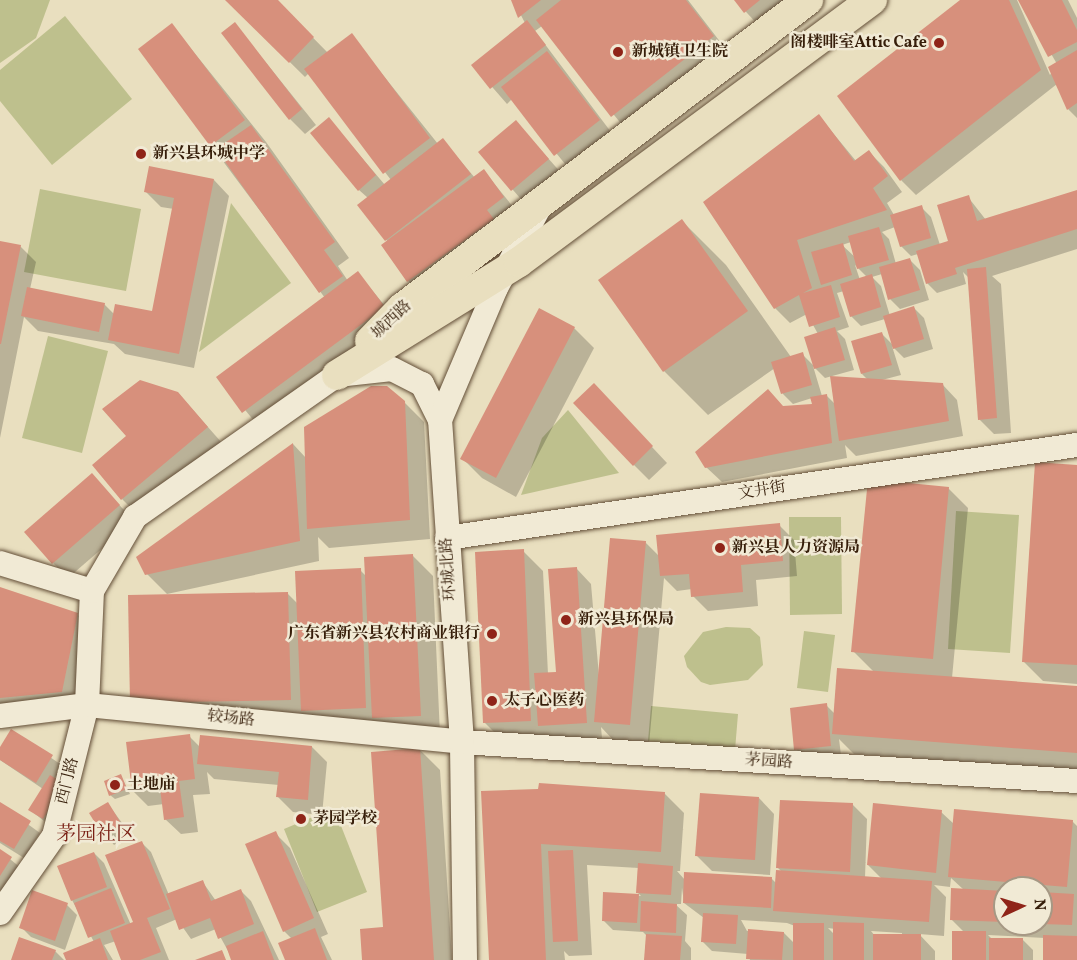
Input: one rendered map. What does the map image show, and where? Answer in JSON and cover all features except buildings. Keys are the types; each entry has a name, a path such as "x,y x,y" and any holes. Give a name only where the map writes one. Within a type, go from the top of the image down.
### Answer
{"main road":[{"name":"城西路","path":"337,375 402,308 808,0"},
{"path":"337,375 519,262 872,0"}],"street":[{"name":"环城北路","path":"465,960 462,742 440,420 496,288 543,201"},
{"path":"337,375 392,369 422,384 440,420"},
{"name":"城西路","path":"87,705 92,591 135,517 337,375"},
{"name":"文井街","path":"447,538 1077,445"},
{"path":"0,563 92,591"},
{"name":"较场路","path":"0,716 87,705 462,742"},
{"name":"西门路","path":"0,913 54,836 87,705"},
{"name":"茅园路","path":"462,742 1077,781"}],"green space":[{"path":"0,0 50,0 36,38 0,63"},
{"path":"65,16 132,99 52,165 0,101 0,70"},
{"path":"40,189 141,209 126,291 24,272"},
{"path":"231,203 291,283 199,352"},
{"path":"48,336 108,351 82,453 22,438"},
{"path":"568,410 619,473 521,495 542,438"},
{"path":"956,511 1019,515 1010,653 948,649"},
{"path":"789,517 841,517 842,614 790,615"},
{"path":"726,627 750,628 760,637 763,665 748,680 710,685 701,682 687,667 684,656 703,632"},
{"path":"804,631 835,635 828,692 797,688"},
{"path":"651,706 738,714 735,750 648,741"},
{"path":"334,808 367,892 317,912 284,829"}],"place":[{"name":"阁楼啡室Attic Cafe","path":"939,43"},
{"name":"新城镇卫生院","path":"618,52"},
{"name":"新兴县环城中学","path":"141,154"},
{"name":"新兴县人力资源局","path":"720,548"},
{"name":"新兴县环保局","path":"566,620"},
{"name":"广东省新兴县农村商业银行","path":"492,634"},
{"name":"太子心医药","path":"492,701"},
{"name":"土地庙","path":"115,785"},
{"name":"茅园学校","path":"301,819"}],"district":[{"name":"茅园社区","path":"96,835"}]}
